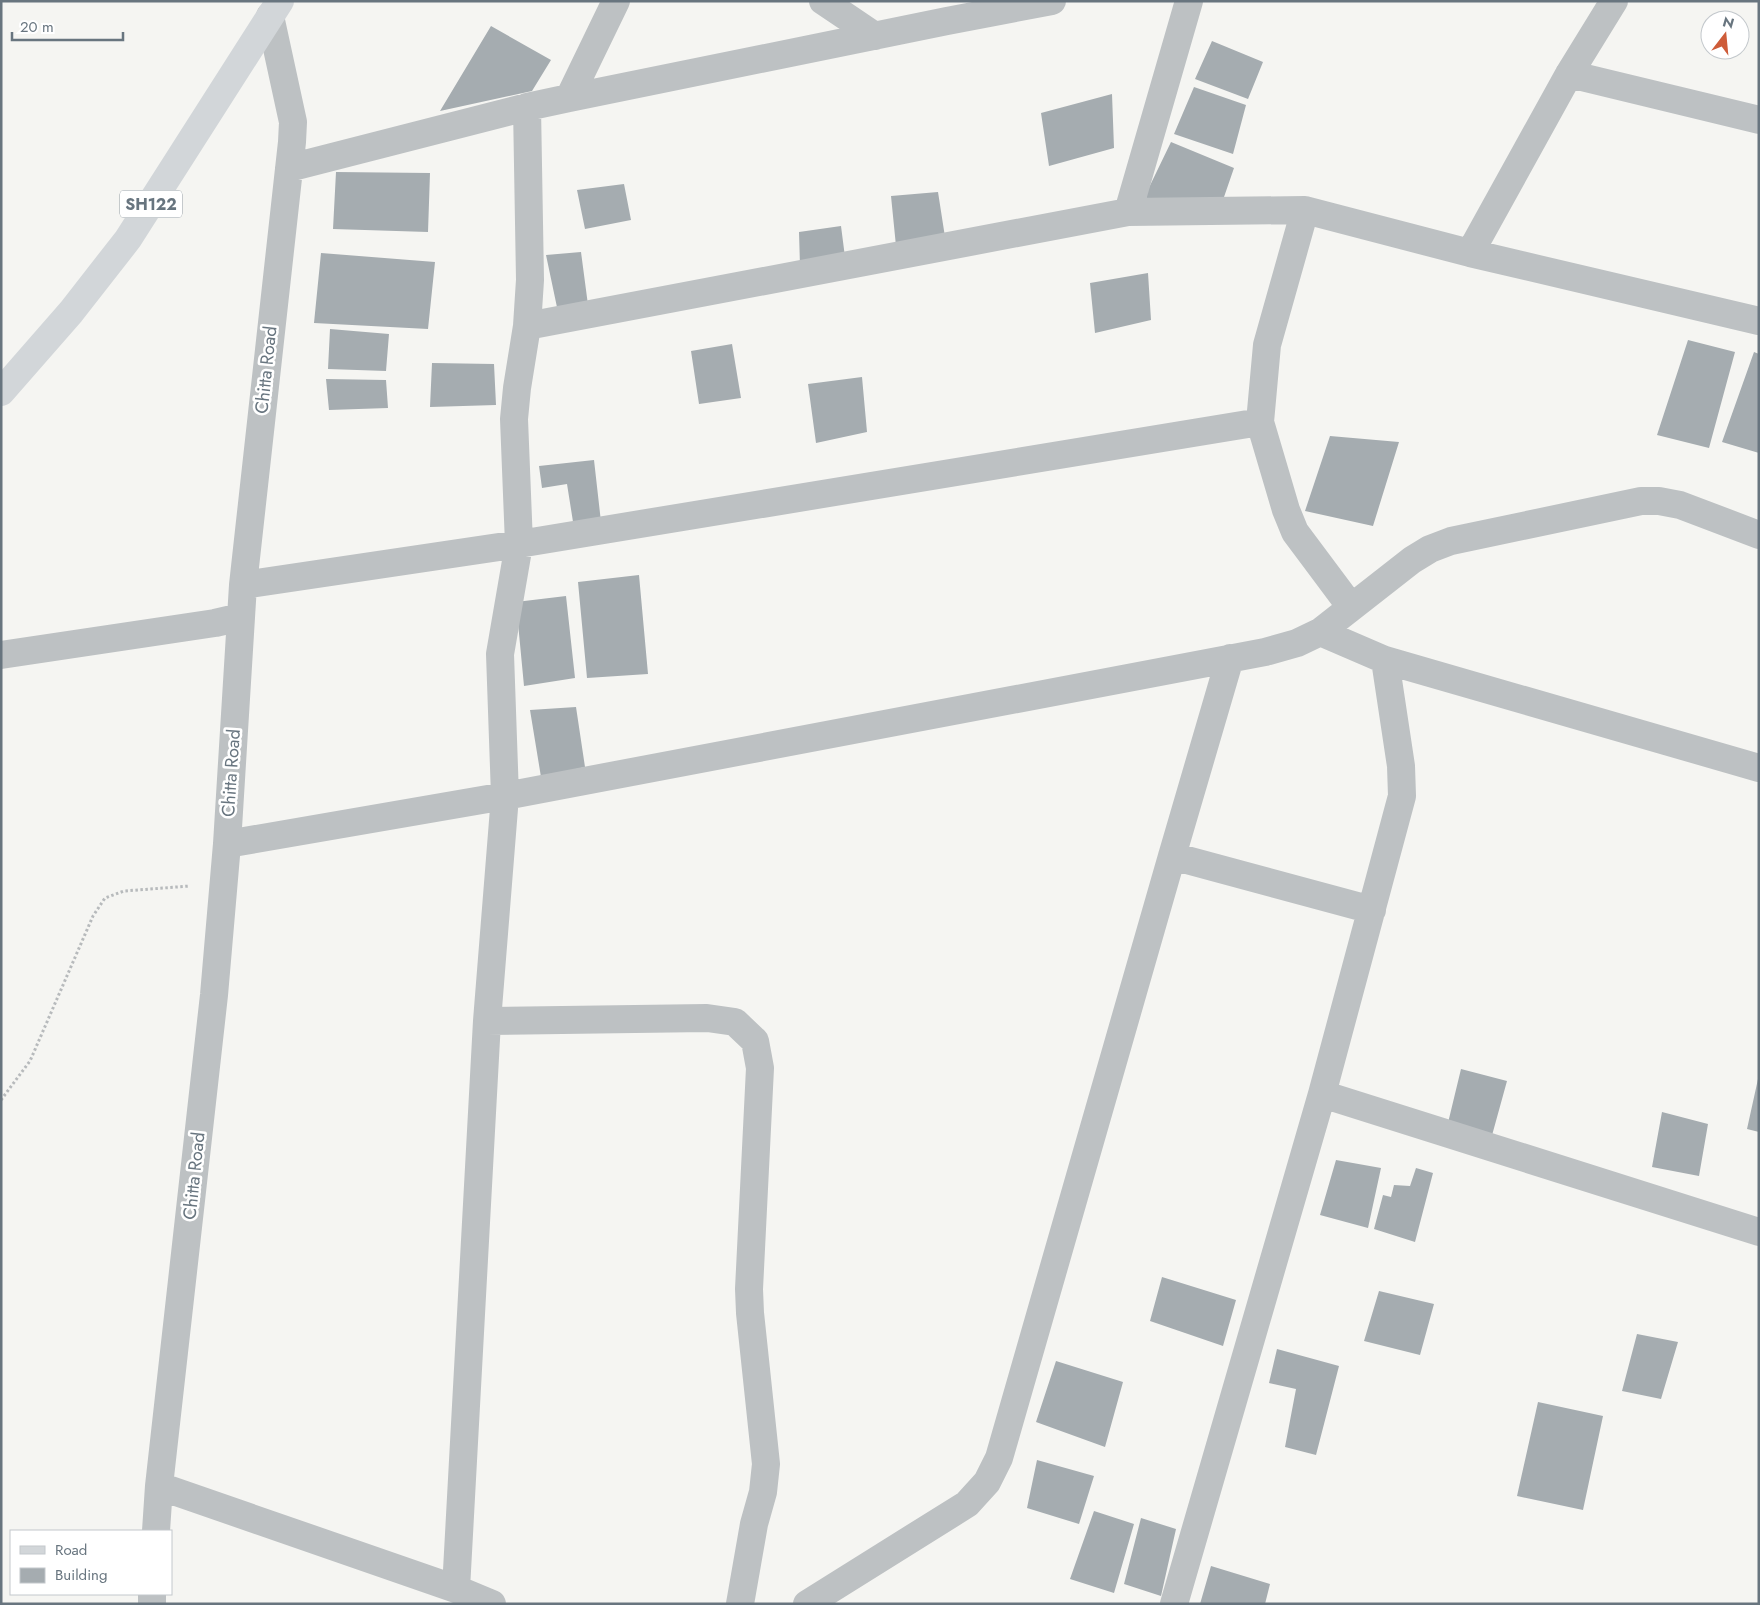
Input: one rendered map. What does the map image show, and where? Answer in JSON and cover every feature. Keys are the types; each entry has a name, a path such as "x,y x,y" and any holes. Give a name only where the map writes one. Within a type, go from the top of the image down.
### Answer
{"main road":[{"name":"SH122","path":"1,392 71,312 128,239 275,9"}],"street":[{"path":"569,98 616,1"},
{"path":"823,1 875,36"},
{"path":"289,168 527,107 1052,1"},
{"path":"1128,212 1189,1"},
{"path":"1470,253 1570,74 1614,1"},
{"name":"Chitta Road","path":"156,1530 159,1486 214,995 227,844 243,585 289,168 292,122 275,9"},
{"path":"1570,74 1759,120"},
{"path":"456,1589 487,1021 505,796 500,654 519,544 514,419 527,326 531,246 527,107"},
{"path":"1305,210 1267,345 1260,422 1286,510 1296,532 1351,608"},
{"path":"527,326 1128,212 1305,210 1470,253 1759,321"},
{"path":"243,585 519,544 1260,422"},
{"path":"227,844 505,796 1265,652 1297,643 1320,632 1412,560 1430,549 1451,540 1641,501 1659,501 1680,505 1759,535"},
{"path":"1,655 215,623 241,617"},
{"path":"1320,632 1385,660 1759,768"},
{"path":"806,1604 968,1504 988,1482 999,1458 1230,658"},
{"path":"1174,1604 1322,1094 1402,796 1401,766 1385,660"},
{"path":"1172,856 1372,910"},
{"path":"487,1021 707,1018 736,1022 755,1041 760,1068 749,1289 766,1464 763,1492 754,1524 740,1604"},
{"path":"1322,1094 1759,1232"},
{"path":"159,1486 456,1589 492,1604"}],"path":[{"path":"1,1100 30,1061 93,916 105,898 124,891 223,884"}],"building":[{"path":"491,26 551,60 532,91 440,111"},
{"path":"1212,41 1263,62 1248,99 1195,79"},
{"path":"1194,87 1246,105 1233,154 1174,134"},
{"path":"1112,94 1114,148 1049,166 1041,113"},
{"path":"1171,142 1234,168 1224,197 1142,202"},
{"path":"336,172 430,173 428,232 333,229"},
{"path":"624,184 631,220 585,229 577,190"},
{"path":"938,192 945,237 896,246 891,196"},
{"path":"841,226 845,257 800,266 799,232"},
{"path":"581,252 588,305 558,312 546,255"},
{"path":"321,253 435,262 428,329 314,323"},
{"path":"1148,273 1151,320 1095,333 1090,283"},
{"path":"330,329 389,334 386,371 328,369"},
{"path":"1688,340 1735,352 1709,448 1657,435"},
{"path":"732,344 741,398 699,404 691,351"},
{"path":"1754,352 1759,354 1759,453 1722,442"},
{"path":"432,363 494,364 496,405 430,407"},
{"path":"862,377 867,432 816,443 808,384"},
{"path":"326,379 386,380 388,408 329,410"},
{"path":"1330,436 1399,442 1373,526 1305,511"},
{"path":"594,460 601,522 574,528 567,484 542,488 539,466"},
{"path":"639,575 648,674 587,678 578,582"},
{"path":"566,596 575,678 524,686 516,602"},
{"path":"576,707 585,767 541,777 530,710"},
{"path":"1461,1069 1507,1081 1491,1139 1447,1127"},
{"path":"1759,1079 1759,1132 1747,1129"},
{"path":"1662,1112 1708,1124 1699,1176 1652,1167"},
{"path":"1336,1160 1381,1168 1368,1228 1320,1215"},
{"path":"1416,1168 1433,1173 1415,1242 1374,1229 1383,1195 1391,1197 1394,1185 1410,1186"},
{"path":"1162,1277 1236,1300 1223,1346 1150,1321"},
{"path":"1379,1291 1434,1304 1420,1355 1364,1341"},
{"path":"1637,1334 1678,1342 1661,1399 1622,1391"},
{"path":"1277,1349 1339,1366 1316,1455 1285,1447 1296,1389 1269,1383"},
{"path":"1056,1361 1123,1382 1105,1447 1036,1422"},
{"path":"1538,1402 1603,1416 1583,1510 1517,1496"},
{"path":"1037,1460 1094,1476 1079,1524 1027,1508"},
{"path":"1094,1511 1134,1524 1114,1593 1070,1579"},
{"path":"1141,1518 1176,1529 1161,1596 1124,1584"},
{"path":"1211,1566 1270,1584 1265,1604 1200,1604"}]}
